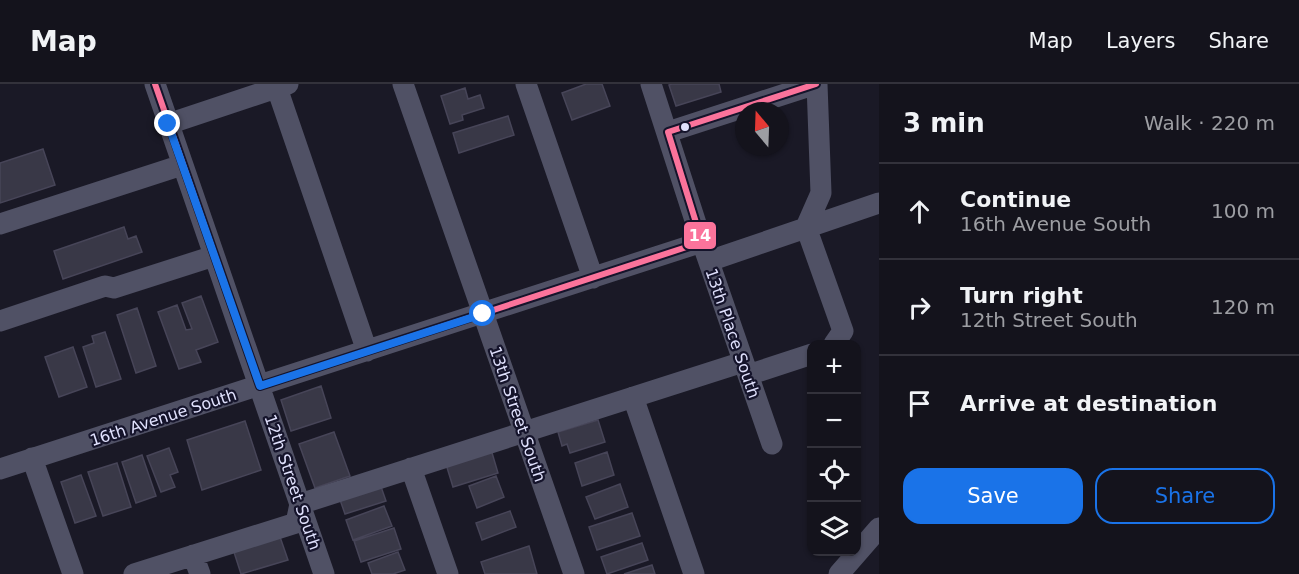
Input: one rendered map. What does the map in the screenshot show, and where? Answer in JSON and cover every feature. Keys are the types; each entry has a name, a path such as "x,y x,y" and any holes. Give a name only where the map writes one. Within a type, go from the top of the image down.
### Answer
{"street":[{"name":"12th Street South","path":"154,84 324,574"},
{"name":"13th Street South","path":"403,84 574,574"},
{"path":"526,84 593,278"},
{"name":"13th Place South","path":"651,84 705,252 772,444"},
{"path":"668,132 817,84 821,193 806,227 838,338"},
{"path":"168,124 283,86 367,351"},
{"path":"0,224 182,165"},
{"name":"16th Avenue South","path":"0,469 593,278 806,227 879,203"},
{"path":"0,321 105,286 114,288 214,256"},
{"path":"134,574 197,565 296,523 300,504 633,397 807,355"},
{"path":"633,397 694,574"},
{"path":"32,458 73,574"},
{"path":"411,468 448,574"},
{"path":"838,574 879,528"}],"building":[{"path":"586,84 602,84 610,106 572,120 562,93"},
{"path":"719,84 721,92 676,106 669,85"},
{"path":"465,88 468,99 480,95 484,108 462,115 463,120 450,124 441,96"},
{"path":"508,116 514,135 459,153 453,133"},
{"path":"43,149 55,185 0,203 0,163"},
{"path":"124,227 128,239 136,236 142,252 63,279 54,251"},
{"path":"201,296 218,342 196,350 201,362 179,369 158,312 177,305 186,330 192,329 182,303"},
{"path":"137,308 156,366 136,373 117,315"},
{"path":"105,332 121,379 96,387 83,347 94,343 92,336"},
{"path":"73,347 87,387 59,397 45,357"},
{"path":"321,386 331,418 291,431 281,400"},
{"path":"598,420 605,442 570,453 567,444 562,446 558,432"},
{"path":"245,421 261,470 202,490 187,440"},
{"path":"334,432 350,476 315,488 299,444"},
{"path":"490,446 498,473 453,487 445,461"},
{"path":"169,448 178,472 170,475 175,487 161,492 147,456"},
{"path":"607,452 614,475 582,486 575,463"},
{"path":"142,455 156,496 136,503 122,462"},
{"path":"117,463 131,507 103,516 88,472"},
{"path":"81,475 96,516 75,523 61,482"},
{"path":"496,476 504,497 477,508 469,486"},
{"path":"379,481 386,501 345,514 338,494"},
{"path":"620,484 628,507 595,519 586,497"},
{"path":"384,506 392,526 353,540 346,520"},
{"path":"510,511 516,527 482,540 476,523"},
{"path":"632,513 640,536 597,550 589,527"},
{"path":"394,528 401,549 361,562 354,541"},
{"path":"279,534 288,560 241,574 233,549"},
{"path":"642,543 648,560 607,574 601,557"},
{"path":"529,546 537,574 485,574 481,562"},
{"path":"398,552 405,570 393,574 372,574 368,563"},
{"path":"652,565 655,574 624,574"}],"transit line":[{"name":"14","path":"155,84 260,386 702,242 668,132 816,84"}],"route":[{"path":"168,124 260,386 483,314"}]}
